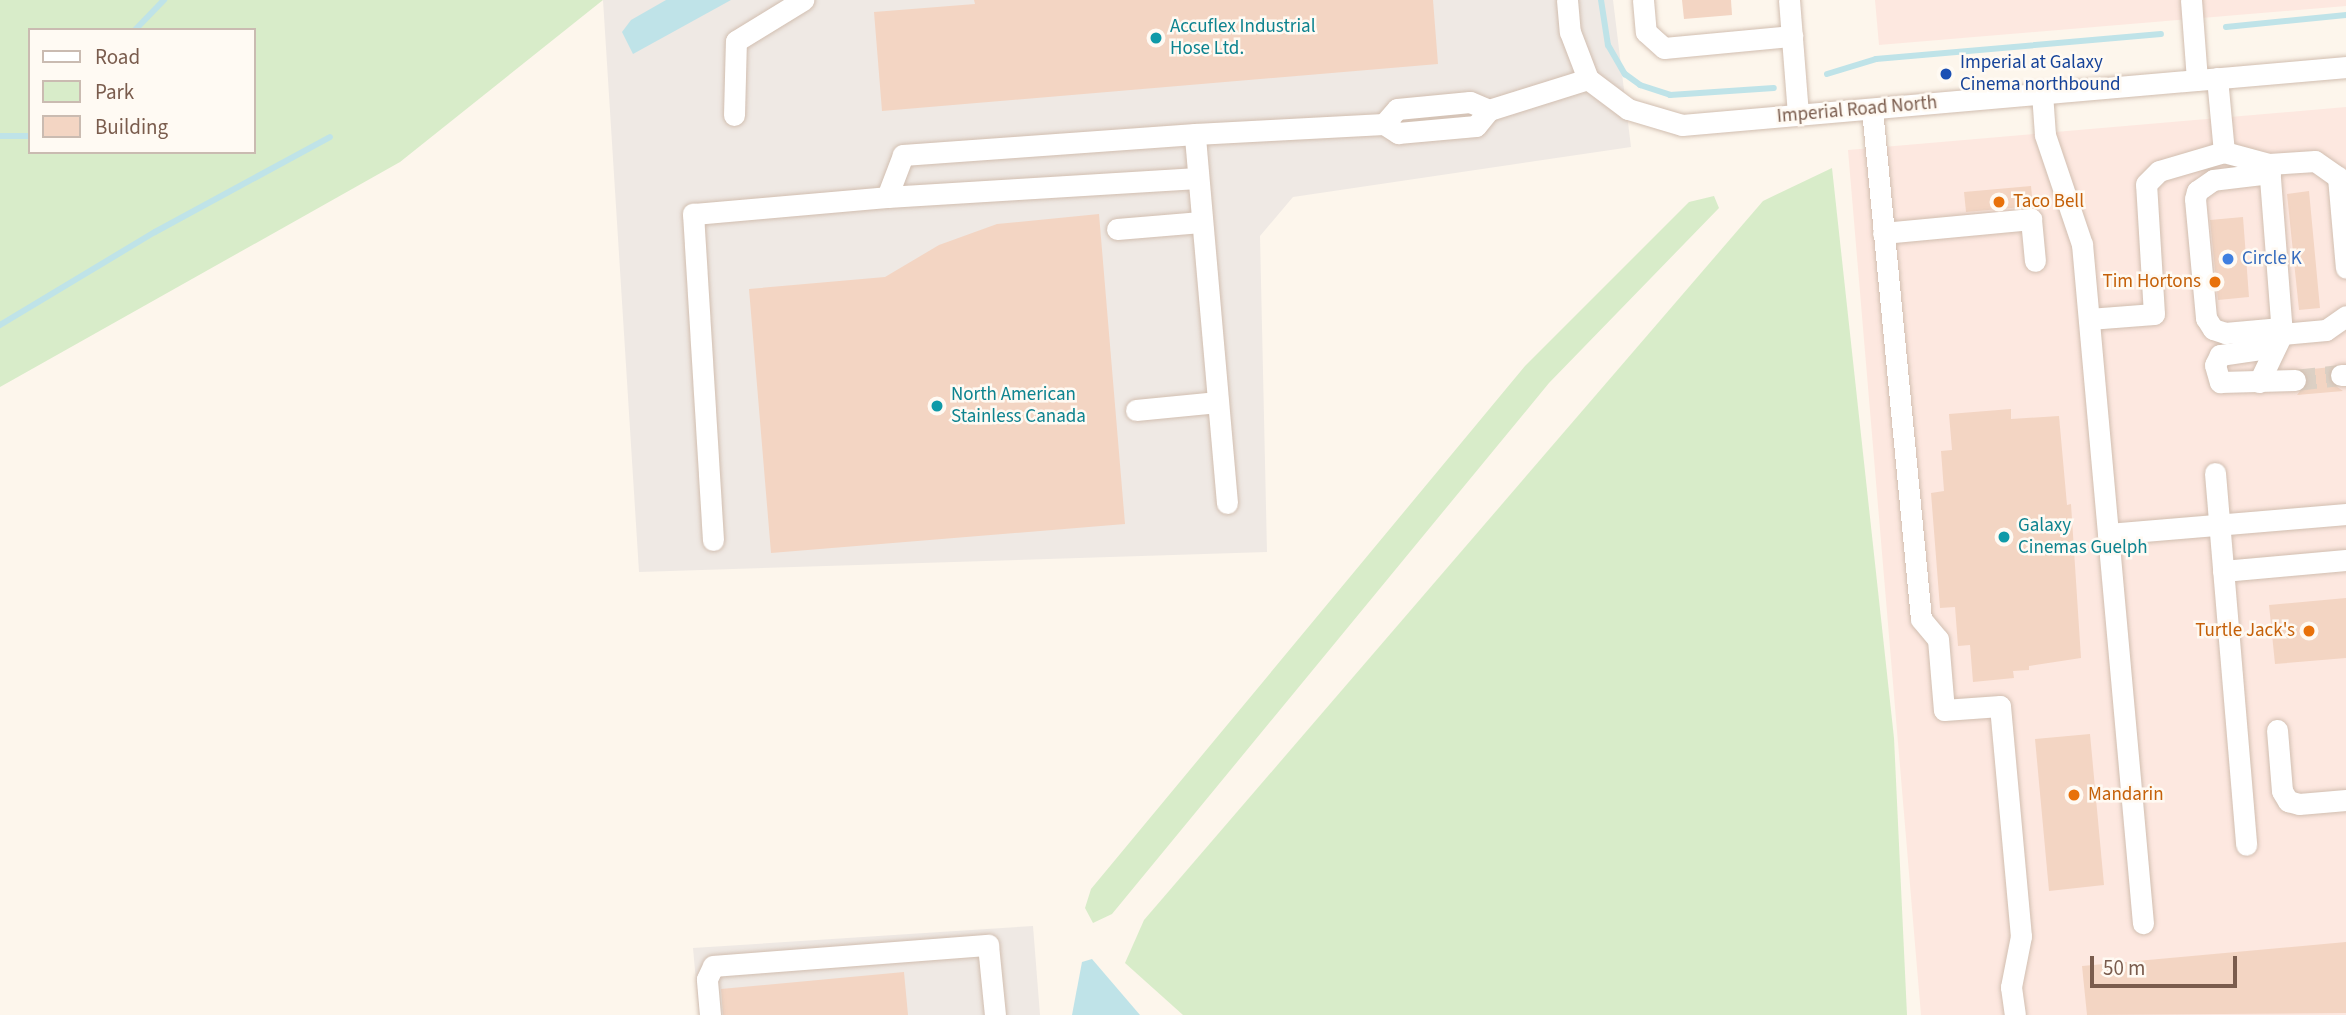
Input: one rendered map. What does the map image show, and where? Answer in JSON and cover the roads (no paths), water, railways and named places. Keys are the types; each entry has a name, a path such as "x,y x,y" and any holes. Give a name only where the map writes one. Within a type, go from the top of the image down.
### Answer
{"street":[{"path":"734,115 736,41 803,0"},
{"path":"887,197 903,155 1195,134 1384,124 1398,133 1476,126 1489,110 1588,79 1570,32 1567,0"},
{"path":"1643,0 1646,32 1664,48 1792,36"},
{"path":"1789,0 1798,115"},
{"path":"2191,0 2224,152"},
{"name":"Imperial Road North","path":"1588,79 1628,110 1682,125 2346,67"},
{"path":"2042,93 2045,135 2079,224 2143,923"},
{"path":"1872,109 1920,619 1938,639 1944,710 2000,706 2021,936 2011,987 2015,1015"},
{"path":"1195,134 1227,503"},
{"path":"2089,319 2154,314 2146,184 2160,172 2224,152 2269,169"},
{"path":"2279,336 2225,333 2213,329 2206,318 2197,191 2213,180 2315,161 2338,177 2346,268"},
{"path":"2259,383 2279,336 2269,169"},
{"path":"713,540 693,214 887,197 1197,178"},
{"path":"1883,233 2031,219 2035,261"},
{"path":"1117,229 1201,222"},
{"path":"2295,380 2220,382 2215,365 2220,355 2229,351 2279,336 2326,330 2346,316"},
{"path":"1136,410 1218,402"},
{"path":"2215,473 2246,845"},
{"path":"2108,534 2346,514"},
{"path":"2223,571 2346,560"},
{"path":"2277,730 2282,791 2288,801 2299,804 2346,800"},
{"path":"710,1015 707,979 713,966 988,945 995,1015"}],"water":[{"path":"666,0 731,0 633,54 622,32 631,20"},
{"path":"1092,959 1140,1015 1072,1015 1082,962"}],"waterway":[{"path":"137,28 164,0"},
{"path":"1601,0 1608,45 1625,74 1640,85 1670,95 1774,88"},
{"path":"2226,27 2346,15"},
{"path":"1827,74 1876,59 2161,34"},
{"path":"0,136 28,136"},
{"path":"0,325 155,232 330,137"}],"tunnel":[{"path":"2295,380 2341,375"}],"place":[{"name":"Accuflex Industrial Hose Ltd.","path":"1156,38"},
{"name":"Imperial at Galaxy Cinema northbound","path":"1946,74"},
{"name":"Taco Bell","path":"1999,202"},
{"name":"Circle K","path":"2228,259"},
{"name":"Tim Hortons","path":"2215,282"},
{"name":"North American Stainless Canada","path":"937,406"},
{"name":"Galaxy Cinemas Guelph","path":"2004,537"},
{"name":"Turtle Jack's","path":"2309,631"},
{"name":"Mandarin","path":"2074,795"}]}
